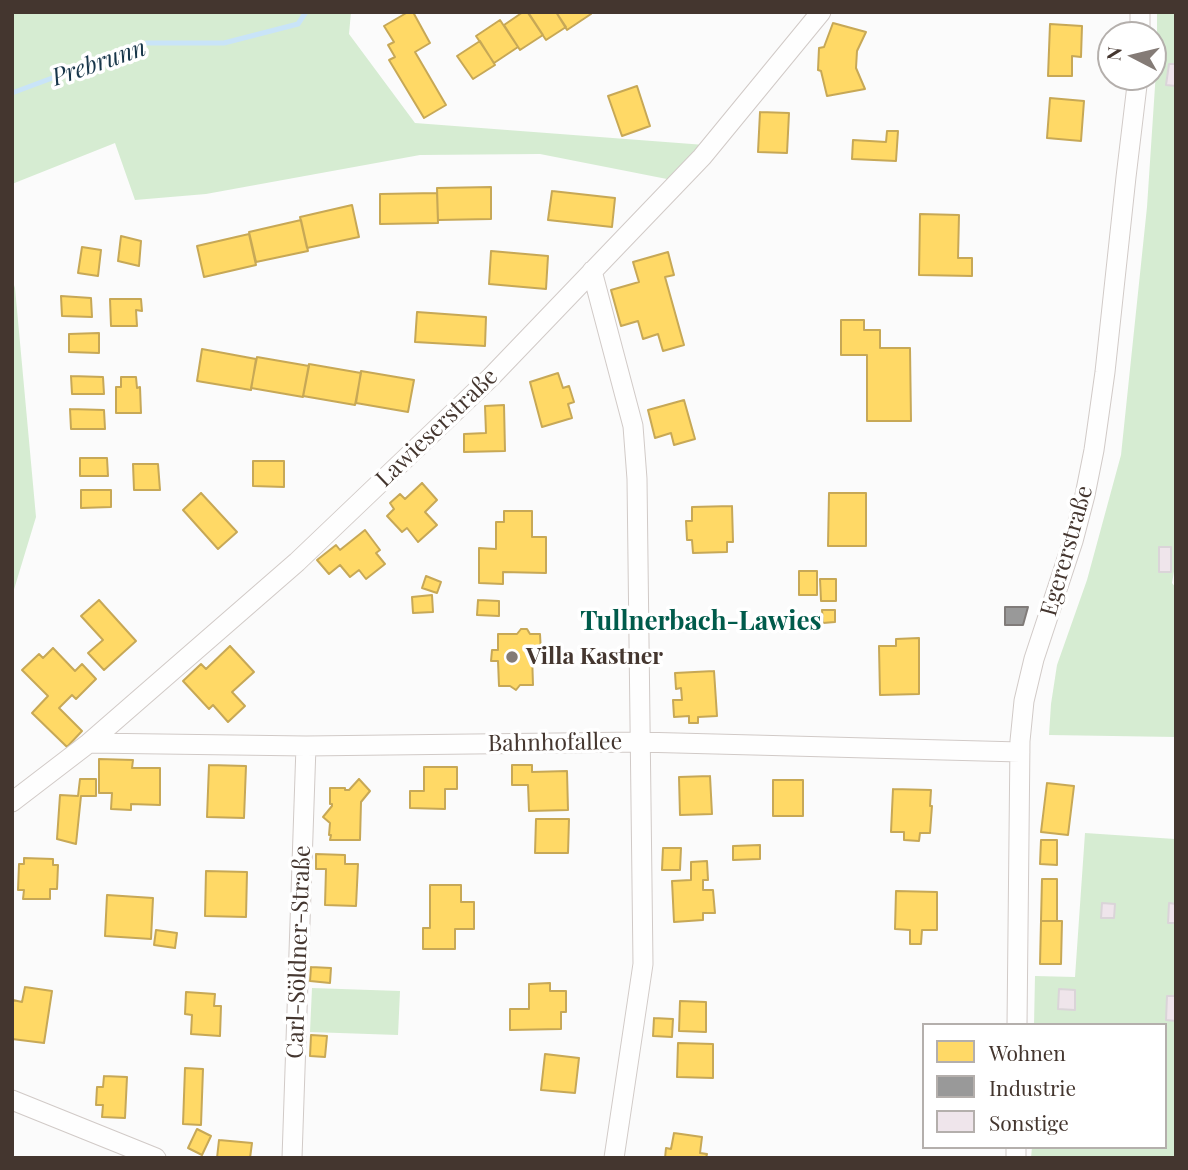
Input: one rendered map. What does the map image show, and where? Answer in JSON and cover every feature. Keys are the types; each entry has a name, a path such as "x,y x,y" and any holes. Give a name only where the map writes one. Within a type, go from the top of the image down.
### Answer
{"street":[{"name":"Lawieserstraße","path":"12,802 89,743 297,562 491,377 702,157 821,12"},
{"name":"Egererstraße","path":"1017,1023 1020,752 1024,701 1034,659 1073,541 1094,450 1137,91"},
{"path":"592,271 633,426 636,479 643,964 614,1158"},
{"name":"Bahnhofallee","path":"89,743 306,746 639,742 1020,752"},
{"name":"Carl-Söldner-Straße","path":"292,1158 306,746"},
{"path":"12,1100 156,1158"}],"green space":[{"path":"12,12 351,12 349,34 415,123 705,145 672,180 540,154 420,155 206,194 135,200 115,143 12,184"},
{"path":"1157,12 1176,12 1176,560 1172,583 1176,588 1176,737 1049,735 1057,665 1087,580 1121,455 1147,207 1155,91 1167,91 1167,21 1157,21"},
{"path":"12,279 36,517 12,596"},
{"path":"1176,831 1176,1158 1031,1158 1032,1149 1167,1149 1167,1023 1034,1023 1035,976 1075,977 1085,833 1175,839"},
{"path":"312,988 400,991 398,1035 310,1032"}],"building: Wohnen":[{"path":"408,12 413,12 430,43 415,52 446,105 424,118 389,60 395,57 388,45 394,42 384,26"},
{"path":"523,12 528,12 543,35 520,50 504,25"},
{"path":"556,12 566,27 546,40 528,13"},
{"path":"556,12 589,12 591,14 567,30"},
{"path":"500,20 518,47 494,63 476,36"},
{"path":"833,23 866,32 857,51 856,68 865,89 827,96 821,71 818,70 819,48 824,47"},
{"path":"1050,24 1082,26 1081,57 1072,56 1072,76 1048,76"},
{"path":"480,41 495,65 473,79 457,56"},
{"path":"637,86 650,126 622,136 608,96"},
{"path":"1050,98 1084,101 1081,141 1047,138"},
{"path":"760,112 789,113 787,153 758,152"},
{"path":"887,131 898,131 896,161 852,159 853,140 886,142"},
{"path":"491,187 491,219 438,220 437,188"},
{"path":"552,191 615,198 612,227 548,220"},
{"path":"437,193 438,223 380,224 380,194"},
{"path":"352,205 359,237 307,248 300,217"},
{"path":"920,214 959,215 958,258 972,258 972,276 919,275"},
{"path":"301,220 308,251 256,262 249,232"},
{"path":"249,234 256,265 204,277 197,246"},
{"path":"121,236 141,241 139,266 118,261"},
{"path":"82,247 101,250 98,276 78,273"},
{"path":"491,251 548,256 546,289 489,284"},
{"path":"668,252 674,275 665,277 684,345 663,351 658,334 643,339 638,321 621,326 611,290 639,282 633,262"},
{"path":"61,296 91,298 92,317 62,316"},
{"path":"110,299 141,299 142,311 136,310 137,326 111,326"},
{"path":"417,312 486,317 485,346 415,342"},
{"path":"841,320 864,320 864,330 880,330 880,348 910,348 911,421 867,421 867,355 841,355"},
{"path":"99,333 99,353 69,352 69,334"},
{"path":"202,349 256,359 251,390 197,381"},
{"path":"257,357 309,366 303,397 251,388"},
{"path":"309,364 361,373 355,405 303,396"},
{"path":"361,371 414,380 408,412 356,403"},
{"path":"558,373 563,388 569,386 574,402 568,404 572,418 542,427 530,382"},
{"path":"71,376 103,377 104,394 72,394"},
{"path":"121,377 136,377 137,388 140,387 141,413 116,413 116,387 121,387"},
{"path":"684,400 695,439 674,445 671,433 655,438 648,410"},
{"path":"504,405 505,451 464,452 464,434 486,433 485,406"},
{"path":"70,409 104,410 105,429 71,429"},
{"path":"80,458 107,458 108,476 80,476"},
{"path":"253,461 284,461 284,487 253,486"},
{"path":"133,464 158,464 160,490 134,490"},
{"path":"422,483 437,500 425,512 437,525 418,542 407,528 402,532 387,516 394,509 390,503 400,494 405,499"},
{"path":"81,490 111,490 111,507 81,508"},
{"path":"201,493 237,532 218,549 183,510"},
{"path":"829,493 866,493 866,546 828,546"},
{"path":"732,506 733,542 727,542 727,552 693,553 692,540 687,540 686,521 692,521 692,507"},
{"path":"504,511 532,511 532,537 546,537 546,573 503,572 503,584 479,583 479,548 496,549 496,522 504,522"},
{"path":"365,530 380,550 376,553 385,564 366,579 359,570 350,577 340,565 329,574 317,560 336,545 340,550"},
{"path":"799,571 817,571 817,595 799,595"},
{"path":"426,576 441,582 437,593 422,588"},
{"path":"820,579 836,579 836,601 821,601"},
{"path":"432,595 433,612 413,613 412,597"},
{"path":"99,600 136,641 104,670 88,653 103,640 81,616"},
{"path":"478,600 499,601 499,616 477,615"},
{"path":"822,610 835,610 835,622 823,623"},
{"name":"Villa Kastner","path":"521,629 527,629 530,634 540,634 541,653 532,654 533,685 520,685 516,690 510,686 499,686 498,661 491,661 492,650 498,650 498,634 517,634"},
{"path":"919,638 919,694 880,695 879,646 896,646 896,639"},
{"path":"230,646 254,672 232,692 245,706 228,722 213,705 209,709 183,681 201,664 206,669"},
{"path":"53,648 75,671 82,664 96,679 76,699 72,695 59,708 82,731 67,747 32,713 48,696 22,670 39,654 43,658"},
{"path":"714,671 717,716 698,717 698,723 689,723 689,716 674,717 673,700 682,700 681,688 676,689 675,673"},
{"path":"99,759 133,760 132,768 160,768 160,805 131,804 131,810 111,809 112,793 99,793"},
{"path":"209,765 246,766 244,818 207,817"},
{"path":"512,765 532,765 532,772 567,771 568,810 529,811 528,785 512,785"},
{"path":"424,767 457,767 457,789 445,789 445,809 410,808 410,791 424,791"},
{"path":"710,776 712,814 680,815 679,777"},
{"path":"80,779 96,779 96,796 81,796 76,844 57,839 60,795 78,796"},
{"path":"359,779 370,791 361,802 360,840 330,840 330,823 323,817 332,806 330,788 349,790"},
{"path":"773,780 803,780 803,816 773,816"},
{"path":"1047,783 1074,786 1068,835 1041,832"},
{"path":"893,789 931,790 930,833 920,833 919,841 904,840 904,832 891,832"},
{"path":"536,819 569,819 568,853 535,853"},
{"path":"1041,840 1057,840 1057,865 1040,864"},
{"path":"760,845 760,859 733,860 733,846"},
{"path":"663,848 681,848 680,870 662,870"},
{"path":"316,854 345,855 345,864 358,864 356,906 325,905 326,869 316,869"},
{"path":"24,858 53,859 53,865 58,865 57,889 50,889 50,899 23,899 24,890 18,890 19,864 24,864"},
{"path":"707,861 708,880 703,880 703,890 713,890 715,913 703,913 703,920 674,922 672,881 691,880 691,862"},
{"path":"206,871 247,872 246,917 205,916"},
{"path":"1042,879 1057,879 1057,921 1041,921"},
{"path":"430,885 461,885 461,902 474,902 474,929 455,929 455,949 423,949 423,928 430,928"},
{"path":"896,891 937,892 937,930 922,930 921,944 910,944 910,930 895,929"},
{"path":"107,895 153,898 151,939 105,936"},
{"path":"1041,921 1062,921 1061,964 1040,964"},
{"path":"156,930 177,933 175,948 154,945"},
{"path":"311,967 331,968 330,983 310,981"},
{"path":"550,983 550,991 566,991 566,1012 561,1012 561,1029 510,1030 510,1009 529,1009 529,984"},
{"path":"25,987 52,991 44,1043 12,1039 13,1000 22,1002"},
{"path":"186,992 215,994 214,1006 221,1006 220,1036 191,1034 192,1015 185,1014"},
{"path":"680,1001 706,1002 706,1032 679,1031"},
{"path":"654,1018 673,1019 672,1037 653,1036"},
{"path":"311,1035 327,1036 325,1057 310,1056"},
{"path":"678,1043 713,1044 713,1078 677,1077"},
{"path":"545,1054 579,1058 575,1093 541,1090"},
{"path":"185,1068 203,1069 201,1125 183,1124"},
{"path":"104,1076 127,1077 125,1118 102,1117 103,1105 96,1105 97,1087 103,1087"},
{"path":"197,1129 211,1136 202,1155 188,1148"},
{"path":"674,1133 702,1137 700,1153 707,1154 706,1158 665,1158 666,1148 671,1149"},
{"path":"219,1140 252,1143 250,1158 217,1158"}],"building: Industrie":[{"path":"1005,607 1028,607 1023,625 1005,625"}],"building: Sonstige":[{"path":"1169,64 1176,64 1176,86 1167,85"},
{"path":"1159,547 1171,547 1171,572 1159,572"},
{"path":"1102,903 1115,904 1114,918 1101,918"},
{"path":"1169,903 1176,904 1176,923 1168,923"},
{"path":"1059,989 1075,990 1075,1010 1058,1009"},
{"path":"1167,996 1176,996 1176,1021 1166,1020"}],"waterway":[{"name":"Prebrunn","path":"12,93 146,43 224,43 298,24 306,12"}],"place":[{"name":"Villa Kastner","path":"512,657"}],"district":[{"name":"Tullnerbach-Lawies","path":"701,622"}]}
